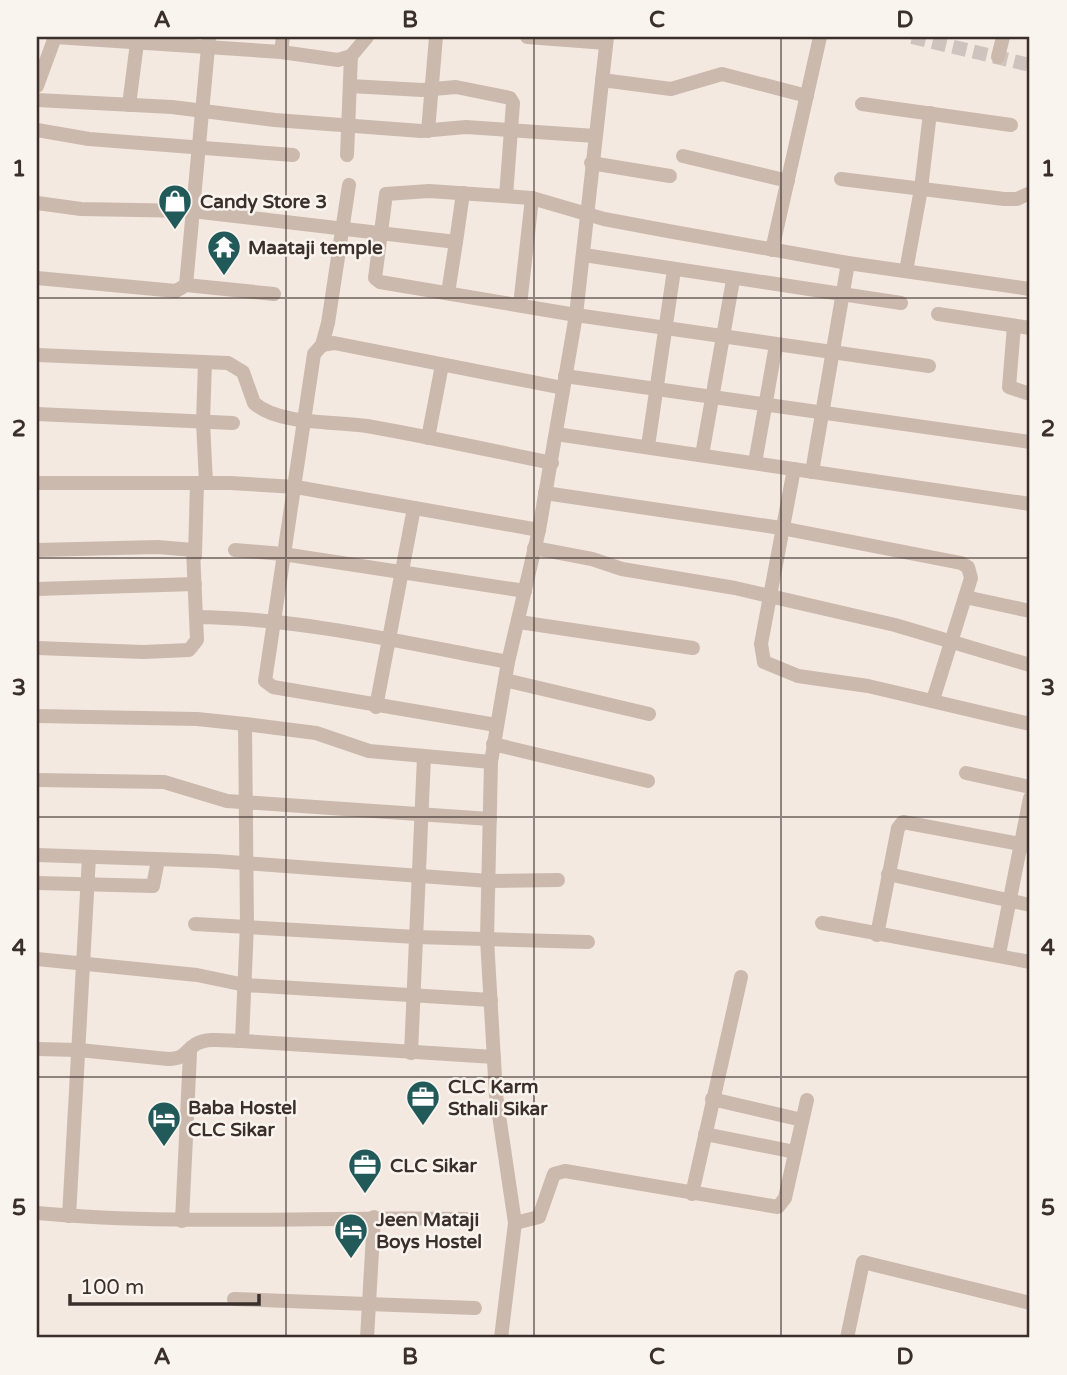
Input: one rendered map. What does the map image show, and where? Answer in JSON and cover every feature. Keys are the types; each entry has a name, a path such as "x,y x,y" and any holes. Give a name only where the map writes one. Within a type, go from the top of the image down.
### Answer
{"street":[{"path":"281,52 283,37"},
{"path":"37,86 49,43 208,42 338,60 351,56 367,37"},
{"path":"428,131 436,37"},
{"path":"501,1338 515,1223 496,1095 491,1000 488,939 491,762 508,662 519,622 552,463 576,315 591,163 607,40 527,37"},
{"path":"772,250 820,37"},
{"path":"998,57 1003,37"},
{"path":"129,105 146,41"},
{"path":"186,285 208,42"},
{"path":"347,155 351,56"},
{"path":"603,80 671,89 722,74 807,96"},
{"path":"350,86 432,89 456,87 505,94 513,103 506,196"},
{"path":"37,100 129,105 275,120 428,131 450,127 595,136"},
{"path":"862,104 1011,125"},
{"path":"906,271 921,189 930,113"},
{"path":"37,130 89,139 198,145 293,155"},
{"path":"683,156 788,181"},
{"path":"591,163 670,176"},
{"path":"841,180 1003,199 1017,199 1030,193"},
{"path":"349,185 328,323 322,345 314,354 296,486 273,621 267,684 376,707 496,725"},
{"path":"929,366 576,315 375,278 386,194 419,191 533,198 587,214 772,250 1030,289"},
{"path":"448,293 463,194"},
{"path":"520,305 533,198"},
{"path":"37,203 81,209 192,211 456,242"},
{"path":"583,255 733,280 901,303"},
{"path":"812,472 848,263"},
{"path":"648,446 674,270"},
{"path":"37,278 176,290 186,285 274,294"},
{"path":"702,455 733,280"},
{"path":"938,314 1030,328"},
{"path":"1014,326 1009,387 1030,394"},
{"path":"322,345 334,343 442,365 564,382 657,388 713,395 1030,442"},
{"path":"755,463 776,345"},
{"path":"37,355 205,362 237,366 243,372 254,403 260,410 303,421 335,421 552,463"},
{"path":"37,648 143,652 189,650 197,640 195,556 201,483 205,362"},
{"path":"428,438 442,365"},
{"path":"37,414 233,423"},
{"path":"556,434 1030,504"},
{"path":"794,469 768,597 761,654 772,667 798,676 868,686 1030,723"},
{"path":"37,483 296,486 539,530"},
{"path":"545,493 781,528 961,563 971,572 933,700"},
{"path":"376,707 414,508"},
{"path":"37,550 185,548 193,551 195,556"},
{"path":"534,548 592,559 622,569 768,597 951,640 1030,665"},
{"path":"235,550 284,554 525,591"},
{"path":"37,589 195,584"},
{"path":"965,597 1030,611"},
{"path":"196,617 273,621 508,662"},
{"path":"519,622 693,648"},
{"path":"505,680 649,714"},
{"path":"37,716 197,719 316,733 369,751 491,762"},
{"path":"242,1041 247,925 244,865 245,724"},
{"path":"493,744 648,781"},
{"path":"411,1053 424,757"},
{"path":"966,773 1030,787"},
{"path":"37,780 164,782 227,801 422,817 490,819"},
{"path":"999,954 1025,845 1030,798"},
{"path":"877,935 898,828 903,822 1025,845"},
{"path":"37,855 489,881 558,880"},
{"path":"69,1216 89,857"},
{"path":"37,883 153,886 158,860"},
{"path":"888,874 1030,905"},
{"path":"822,923 1030,961"},
{"path":"195,924 416,937 588,942"},
{"path":"37,959 197,975 244,985 415,993 491,1000"},
{"path":"692,1194 741,978"},
{"path":"183,1221 190,1053 195,1045 210,1041 242,1041 494,1057"},
{"path":"37,1049 79,1049 168,1059 180,1058 190,1053"},
{"path":"712,1099 802,1120"},
{"path":"515,1223 541,1214 552,1178 557,1172 778,1207 785,1198 807,1100"},
{"path":"705,1134 795,1152"},
{"path":"37,1213 183,1221 374,1217 468,1219"},
{"path":"367,1338 374,1217"},
{"path":"851,1337 863,1262 1030,1303"},
{"path":"234,1300 369,1302 475,1308"}],"tunnel":[{"path":"912,37 1030,65"}],"place":[{"name":"Candy Store 3","path":"175,231"},
{"name":"Maataji temple","path":"224,277"},
{"name":"CLC Karm Sthali Sikar","path":"423,1127"},
{"name":"Baba Hostel CLC Sikar","path":"164,1148"},
{"name":"CLC Sikar","path":"365,1195"},
{"name":"Jeen Mataji Boys Hostel","path":"351,1260"}]}
